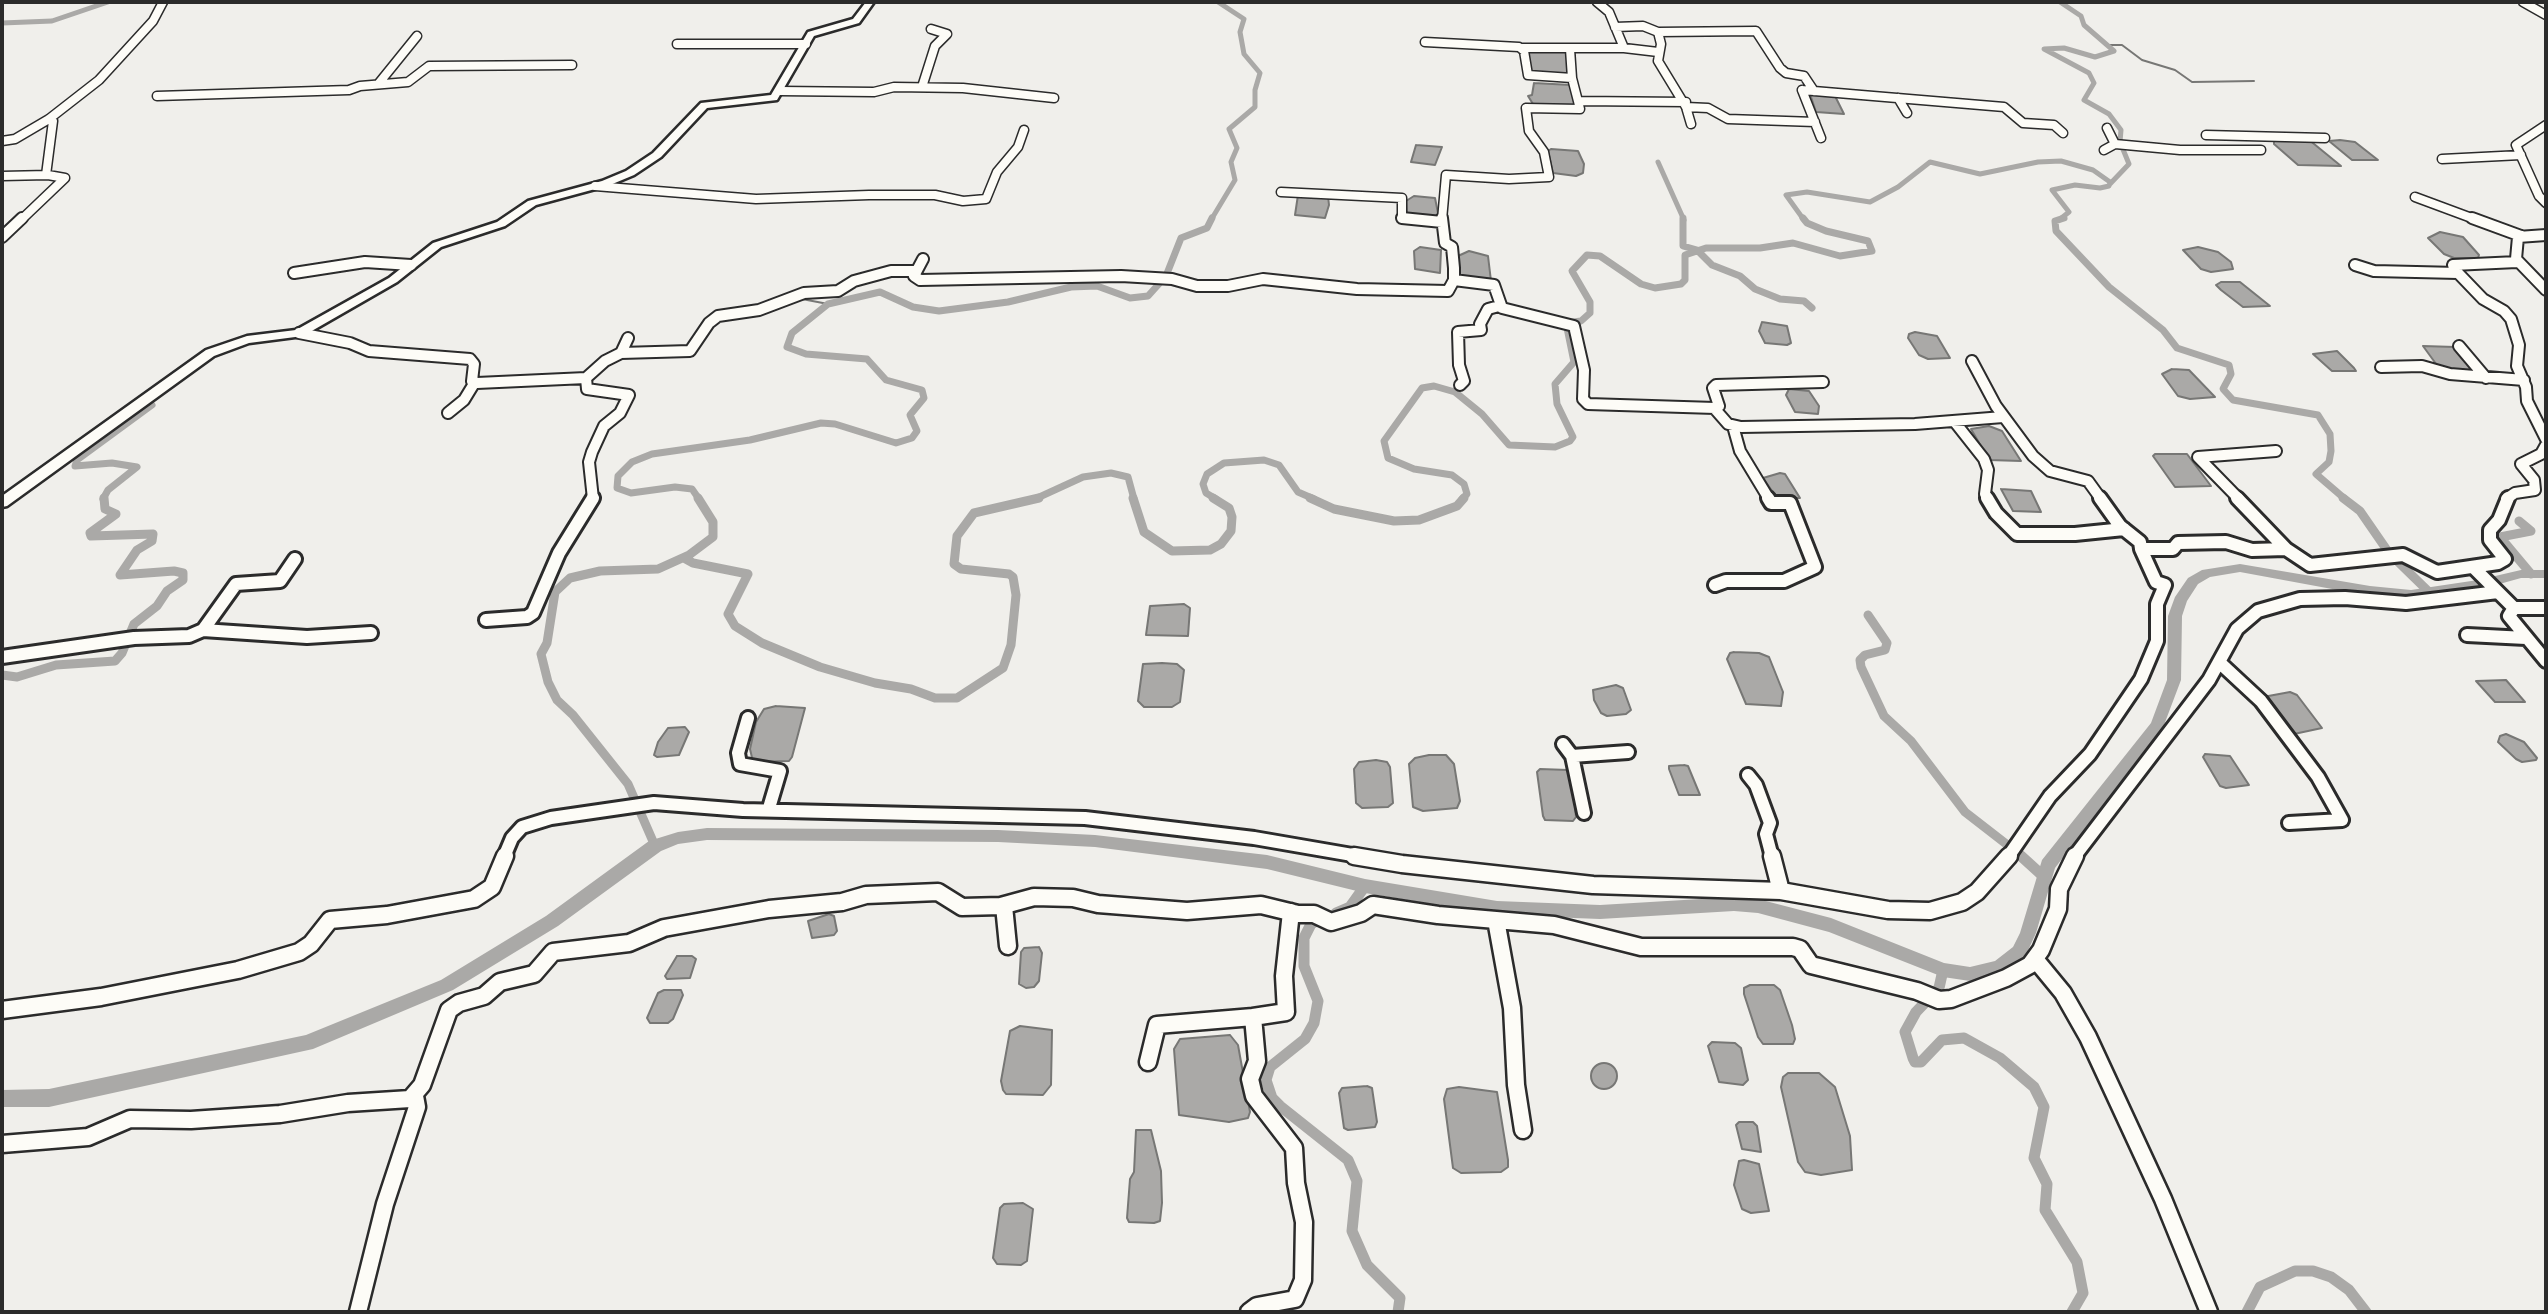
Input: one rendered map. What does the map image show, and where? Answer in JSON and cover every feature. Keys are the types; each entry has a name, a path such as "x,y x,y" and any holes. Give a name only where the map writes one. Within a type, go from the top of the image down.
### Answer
{"main road":[{"path":"2,503 210,353 247,340 299,333 393,280 437,245 501,224 532,203 595,186 630,173 657,155 704,105 764,101 780,92 811,34 856,20 870,2"}],"street":[{"path":"2,141 15,139 49,119 110,69 125,48 153,21 163,2"},
{"path":"1597,2 1609,12 1624,48"},
{"path":"2523,2 2546,15"},
{"path":"1615,27 1643,26 1658,32 1756,31 1780,68 1786,73 1804,76 1814,91"},
{"path":"922,87 935,46 942,43 947,34 931,29"},
{"path":"1658,32 1661,44 1658,61 1685,104 1691,124"},
{"path":"379,83 417,36"},
{"path":"1425,42 1522,48 1624,48 1658,52"},
{"path":"677,44 806,44"},
{"path":"1522,48 1528,75 1572,78"},
{"path":"923,259 914,276 920,280 1157,278 1197,286 1228,286 1271,280 1357,289 1437,292 1451,289 1454,280 1451,247 1445,243 1442,222 1446,175 1509,179 1549,177 1544,152 1529,131 1526,108 1580,109 1572,78 1570,49"},
{"path":"157,96 344,90 379,83 408,82 429,66 572,65"},
{"path":"780,92 874,92 894,87 983,88 1054,98"},
{"path":"1821,138 1802,90 2004,107 2020,121 2054,125 2063,133"},
{"path":"1898,98 1907,113"},
{"path":"1579,102 1685,104 1708,108 1728,119 1815,122"},
{"path":"46,175 52,121 49,119"},
{"path":"2546,125 2517,141 2516,145 2539,196 2546,204"},
{"path":"2107,128 2116,144 2130,147 2261,150"},
{"path":"595,186 756,199 915,195 952,200 986,199 997,172 1018,147 1024,130"},
{"path":"2206,135 2325,138"},
{"path":"2217,136 2232,150"},
{"path":"2104,150 2111,149 2116,144"},
{"path":"2442,159 2521,155"},
{"path":"2,176 46,175 65,178 2,237"},
{"path":"1281,192 1402,198 1402,218 1442,222"},
{"path":"2415,197 2521,236 2546,235"},
{"path":"2521,236 2517,239 2517,262 2546,290"},
{"path":"294,273 365,262 411,265"},
{"path":"2517,262 2453,265 2483,299 2511,319 2519,345 2517,366 2524,380 2527,401 2546,439"},
{"path":"2354,265 2374,271 2458,273"},
{"path":"475,382 586,378 621,353 690,351 713,318 760,310 777,301 798,296 838,291 853,281 891,271 915,271"},
{"path":"1454,280 1494,285 1499,306"},
{"path":"1460,385 1464,381 1459,365 1458,332 1481,330 1488,309 1499,306 1567,325 1581,353 1583,399 1588,404 1714,408 1719,406 1713,388 1716,385 1824,382"},
{"path":"299,333 350,342 385,353 470,359 474,364 472,382 475,382"},
{"path":"621,353 628,338"},
{"path":"2459,346 2486,378"},
{"path":"2,1010 101,997 237,970 299,952 311,944 330,920 387,915 474,899 492,887 512,838 522,827 551,818 654,803 743,810 769,808 1084,818 1240,836 1402,864 1592,885 1781,891 1888,910 1930,911 1962,902 1977,892 2050,796 2090,754 2114,722 2150,661 2157,640 2157,604 2165,586 2156,582 2140,542 2124,528 2088,481 2044,468 2003,417 1972,361"},
{"path":"2381,368 2422,366 2486,378 2524,380"},
{"path":"486,620 527,617 533,613 559,553 593,499 589,463 592,452 604,426 620,413 629,395 587,389 586,378"},
{"path":"448,413 464,400 475,382"},
{"path":"1714,408 1733,426 1740,451 1771,503 1790,503 1815,567 1784,581 1726,581 1715,585"},
{"path":"1733,426 1954,421 2003,417"},
{"path":"1954,421 1984,458 1988,470 1985,494 1996,513 2017,534 2075,534 2124,528"},
{"path":"2276,451 2198,457 2286,549 2310,565 2399,554 2434,572 2504,561 2490,540 2490,530 2499,520 2501,504 2505,500 2515,493 2535,490 2531,476 2521,464 2541,454 2546,445"},
{"path":"2141,550 2173,550 2178,543 2221,542 2252,550 2286,549"},
{"path":"203,630 236,584 279,581 295,559"},
{"path":"2473,567 2514,608 2546,608"},
{"path":"2,1144 88,1137 130,1119 191,1120 279,1114 325,1105 402,1100 415,1096 422,1085 449,1010 459,1003 484,996 500,982 534,974 553,952 629,943 664,928 769,909 842,902 866,895 938,892 944,893 956,905 1004,906 1034,897 1064,897 1098,904 1187,911 1229,910 1261,905 1320,918 1361,913 1373,905 1554,925 1641,947 1793,947 1800,949 1811,965 1917,991 1939,1000 2006,978 2035,959 2042,950 2058,909 2059,890 2070,862 2209,680 2237,629 2258,611 2278,603 2319,598 2406,603 2491,585"},
{"path":"2514,608 2509,616 2546,661"},
{"path":"2,657 120,639 189,636 203,630 307,637 371,633"},
{"path":"2467,635 2546,645"},
{"path":"2219,662 2261,701 2318,777 2342,820 2289,823"},
{"path":"748,718 738,753 740,764 780,771 769,808"},
{"path":"1584,813 1568,750 1628,752"},
{"path":"1748,775 1753,780 1770,823 1766,834 1781,891"},
{"path":"1004,906 1008,946"},
{"path":"1148,1062 1157,1025 1286,1012 1284,976 1291,912"},
{"path":"1496,920 1512,1008 1516,1085 1523,1130"},
{"path":"2035,959 2063,993 2088,1037 2164,1199 2209,1312"},
{"path":"1249,1312 1257,1306 1295,1299 1303,1280 1304,1222 1296,1183 1294,1148 1254,1096 1250,1079 1257,1061 1253,1017"},
{"path":"358,1312 385,1204 417,1107 415,1096"}],"shaded area":[{"path":"1528,51 1567,52 1570,74 1531,74"},
{"path":"1534,83 1571,85 1575,107 1533,104 1528,96 1532,95"},
{"path":"1810,94 1835,96 1844,114 1816,112"},
{"path":"2274,138 2308,139 2341,166 2298,165 2274,144"},
{"path":"2329,141 2355,142 2378,160 2352,160"},
{"path":"1416,145 1442,147 1435,165 1411,162"},
{"path":"1548,151 1578,151 1584,164 1583,173 1576,176 1553,173"},
{"path":"1298,195 1328,196 1329,205 1325,218 1295,215"},
{"path":"1414,196 1435,198 1439,218 1407,218 1406,201"},
{"path":"2440,232 2463,237 2479,255 2478,258 2454,258 2444,254 2428,238"},
{"path":"1420,247 1441,250 1440,273 1415,269 1414,251"},
{"path":"2198,247 2218,252 2231,262 2233,269 2211,272 2201,269 2183,250"},
{"path":"1469,251 1488,256 1491,281 1459,279 1458,256"},
{"path":"2221,282 2240,282 2270,306 2243,307 2216,285"},
{"path":"1762,322 1787,326 1791,343 1765,343 1759,331"},
{"path":"1915,332 1937,336 1950,358 1928,359 1919,355 1908,338 1909,334"},
{"path":"2423,346 2455,347 2477,373 2439,368"},
{"path":"2337,351 2356,371 2332,371 2313,354"},
{"path":"2172,369 2189,370 2215,397 2190,399 2178,396 2162,374"},
{"path":"1789,389 1809,391 1819,406 1818,414 1795,412 1786,395"},
{"path":"1989,426 2002,431 2021,461 1989,460 1971,429"},
{"path":"2187,454 2211,486 2175,487 2153,456"},
{"path":"1785,474 1800,498 1777,498 1763,478"},
{"path":"2001,489 2031,491 2041,512 2013,511"},
{"path":"1184,604 1190,608 1188,636 1146,635 1150,606"},
{"path":"1730,653 1759,653 1769,657 1783,692 1781,706 1746,704 1727,659"},
{"path":"1143,664 1177,664 1184,670 1180,702 1172,707 1144,707 1138,701"},
{"path":"2506,680 2525,702 2495,702 2476,681"},
{"path":"1616,685 1623,688 1631,710 1626,714 1607,716 1601,713 1594,700 1593,690"},
{"path":"2290,692 2297,695 2322,728 2294,734 2263,697"},
{"path":"776,706 805,708 792,757 789,761 753,762 750,749 756,722 764,709"},
{"path":"685,727 689,732 679,755 657,757 654,755 658,742 668,728"},
{"path":"2506,734 2524,742 2536,760 2522,762 2516,759 2498,742 2500,736"},
{"path":"2205,754 2230,756 2249,785 2226,788 2220,786 2203,757"},
{"path":"1446,755 1454,764 1460,801 1457,808 1423,811 1413,807 1409,764 1415,758"},
{"path":"1359,762 1387,762 1390,767 1393,803 1388,807 1362,808 1356,803 1354,769"},
{"path":"1669,766 1688,766 1700,795 1679,795"},
{"path":"1540,769 1568,770 1572,774 1576,817 1573,821 1545,820 1537,772"},
{"path":"829,914 834,916 837,931 834,935 812,938 808,921"},
{"path":"1039,947 1042,953 1039,981 1034,987 1026,988 1019,984 1021,952 1024,948"},
{"path":"677,956 692,956 696,959 690,978 667,979 665,976"},
{"path":"1750,985 1774,985 1780,990 1792,1025 1795,1039 1793,1044 1763,1044 1758,1037 1744,994 1744,988"},
{"path":"664,990 681,990 683,995 673,1019 668,1023 650,1023 647,1018 658,993"},
{"path":"1020,1026 1052,1030 1051,1085 1043,1095 1006,1094 1003,1090 1001,1081 1010,1031"},
{"path":"1230,1035 1238,1045 1250,1112 1248,1118 1229,1122 1179,1115 1174,1049 1180,1039"},
{"path":"1712,1042 1735,1043 1741,1048 1748,1080 1743,1085 1719,1082 1708,1046"},
{"path":"1604,1063 1613,1067 1617,1076 1613,1085 1604,1089 1595,1085 1591,1076 1595,1067"},
{"path":"1788,1073 1819,1073 1835,1087 1850,1136 1852,1170 1821,1175 1805,1172 1798,1162 1781,1087 1783,1077"},
{"path":"1459,1087 1497,1092 1508,1160 1508,1167 1501,1172 1461,1173 1453,1168 1444,1099 1447,1089"},
{"path":"1342,1088 1372,1088 1377,1122 1375,1127 1348,1130 1344,1128 1339,1093"},
{"path":"1739,1122 1753,1122 1757,1126 1761,1152 1742,1149 1736,1125"},
{"path":"1136,1130 1151,1130 1161,1171 1160,1221 1154,1223 1129,1222 1127,1218 1130,1179 1134,1172"},
{"path":"1739,1161 1759,1164 1769,1211 1751,1213 1742,1209 1734,1185"},
{"path":"1023,1203 1033,1209 1027,1261 1021,1265 997,1264 993,1258 1000,1208 1004,1204"}],"waterway":[{"path":"2,23 52,21 108,2"},
{"path":"1211,220 1235,180 1231,162 1237,148 1229,129 1255,107 1255,90 1260,73 1244,54 1240,32 1244,19 1218,2"},
{"path":"2060,2 2081,16 2084,25 2114,51 2095,57 2064,48 2044,49 2089,73 2094,83 2084,100 2109,114 2121,130 2120,142 2129,164 2109,185"},
{"path":"2107,45 2122,45 2142,60 2175,70 2192,82 2254,81"},
{"path":"1804,220 1786,195 1807,192 1870,202 1898,187 1930,162 1980,174 2038,162 2061,161 2093,170 2110,182 2109,185"},
{"path":"1658,162 1684,220"},
{"path":"2060,219 2069,212 2052,190 2075,185 2100,188 2109,185"},
{"path":"1683,218 1683,246 1698,251"},
{"path":"1698,251 1706,248 1760,248 1793,243 1840,256 1872,251 1868,241 1826,231 1807,223 1803,218"},
{"path":"2060,219 2064,218"},
{"path":"2060,219 2055,221 2056,231 2109,287 2163,330 2177,348 2229,365 2231,374 2223,389 2233,400 2318,415 2330,434 2331,451 2329,462 2316,474 2345,499"},
{"path":"699,499 692,489 675,487 631,493 617,488 618,476 632,462 652,454 750,440 821,423 835,424 896,443 912,438 917,431 910,415 924,398 922,390 886,380 867,359 806,354 787,347 792,333 828,304 880,292 913,307 939,311 1008,302 1071,287 1097,286 1130,298 1148,296 1166,276 1181,238 1207,228 1211,220"},
{"path":"1462,499 1467,494 1464,484 1452,475 1414,469 1388,458 1384,441 1422,388 1434,386 1455,392 1482,414 1509,445 1555,447 1570,441 1573,437 1557,404 1555,384 1574,362 1566,323 1581,321 1590,313 1590,302 1572,271 1587,255 1600,256 1641,284 1655,288 1681,284 1685,280 1685,255 1698,251"},
{"path":"1698,251 1712,265 1740,276 1755,289 1780,299 1804,301 1812,308"},
{"path":"802,299 828,304"},
{"path":"103,499 108,490 137,467 112,463 75,466 77,460 152,405"},
{"path":"1216,499 1206,493 1203,484 1207,474 1224,463 1264,460 1279,465 1298,492 1314,499"},
{"path":"1035,499 1083,477 1111,473 1128,477 1134,499"},
{"path":"2,675 17,677 56,665 115,661 122,653 134,624 157,606 167,591 183,580 183,573 174,571 120,575 137,550 152,541 153,534 91,536 90,533 116,514 105,509 104,498"},
{"path":"655,846 628,784 573,715 557,700 548,682 541,654 547,643 555,592 570,578 600,571 658,569 689,555 713,537 713,522 698,498"},
{"path":"1133,498 1144,532 1172,551 1210,550 1221,544 1231,531 1232,517 1229,508 1213,498"},
{"path":"1310,498 1334,509 1394,521 1419,520 1457,506 1464,498"},
{"path":"2343,498 2360,511 2389,553 2428,591"},
{"path":"684,558 693,563 748,574 728,614 735,626 762,643 820,667 875,683 911,689 935,698 957,698 1003,668 1011,645 1016,595 1013,577 1009,574 961,569 954,564 957,536 974,513 1035,499"},
{"path":"2519,521 2531,531 2500,537 2531,574"},
{"path":"2,1099 49,1098 307,1043 447,985 552,921 655,846 678,838 707,834 998,836 1095,841 1267,862 1365,886 1497,908 1600,912 1734,904 1758,906 1831,925 1943,970 1970,974 1999,968 2019,952 2028,933 2048,865 2157,725 2174,680 2175,616 2180,600 2193,581 2207,573 2240,568 2370,591 2411,595 2478,585 2521,574 2546,574"},
{"path":"1868,615 1887,643 1885,650 1865,655 1860,660 1861,667 1884,716 1911,741 1965,812 2023,857"},
{"path":"2021,856 2043,876"},
{"path":"1336,913 1350,907 1365,886"},
{"path":"1323,917 1311,924 1304,938 1304,966 1318,1001 1314,1023 1305,1039 1270,1067 1266,1080 1272,1098 1280,1106 1348,1160 1357,1181 1352,1231 1367,1265 1400,1298 1398,1312"},
{"path":"1943,970 1939,988 1916,1012 1905,1032 1913,1058 1915,1062 1921,1062 1942,1040 1964,1038 2000,1058 2034,1087 2044,1107 2034,1158 2047,1184 2045,1210 2077,1262 2083,1293 2072,1312"},
{"path":"2247,1312 2260,1287 2295,1271 2313,1271 2331,1277 2349,1290 2366,1312"}]}
